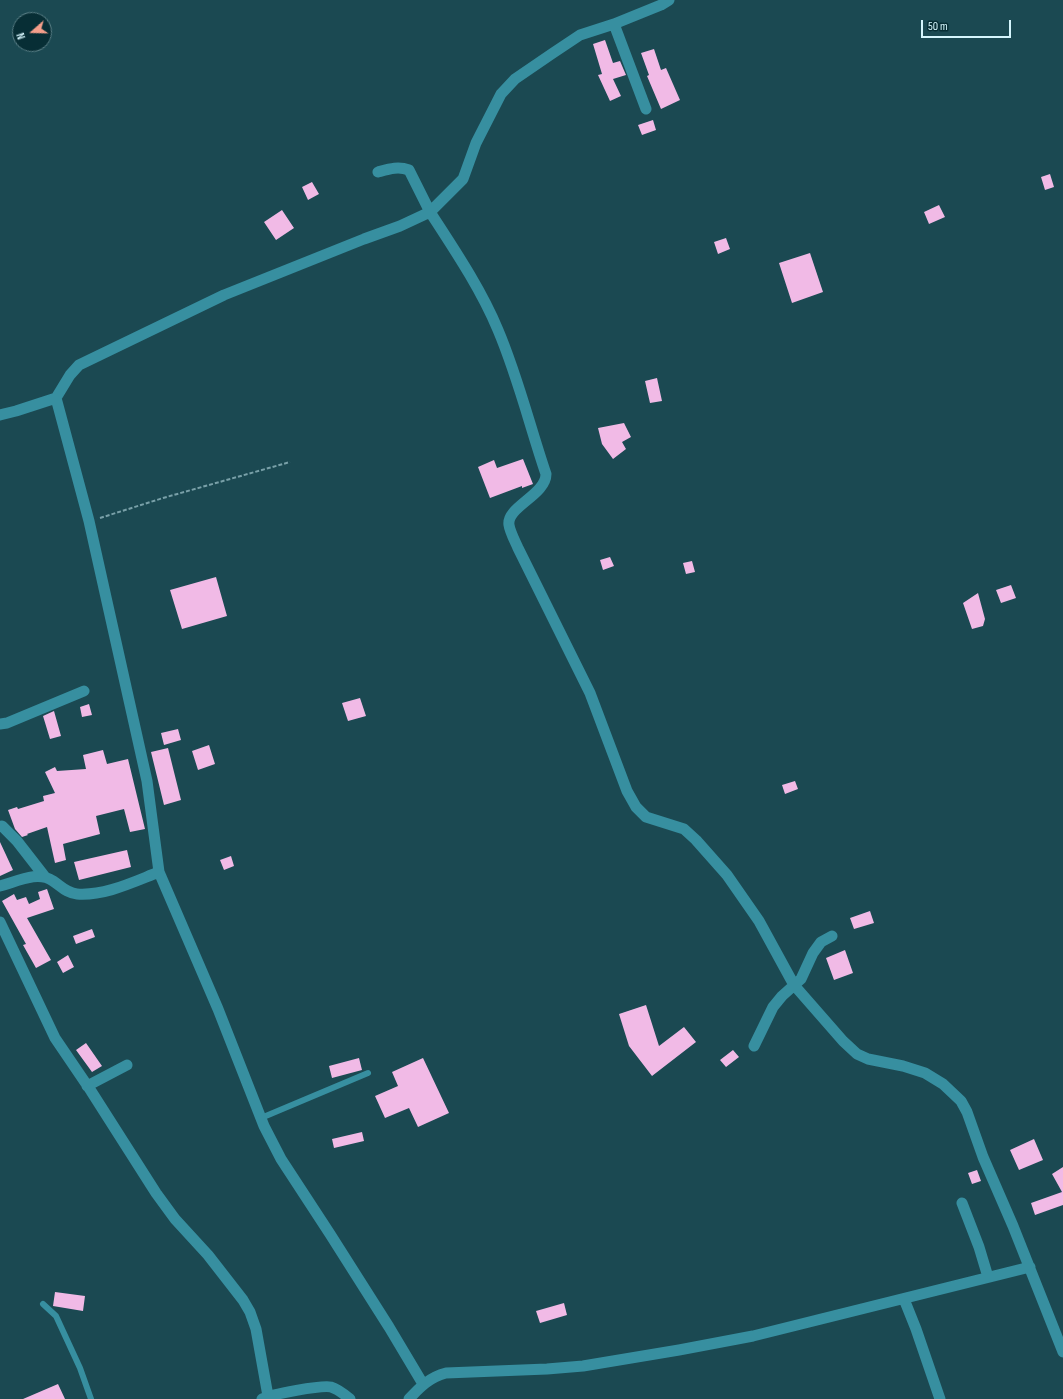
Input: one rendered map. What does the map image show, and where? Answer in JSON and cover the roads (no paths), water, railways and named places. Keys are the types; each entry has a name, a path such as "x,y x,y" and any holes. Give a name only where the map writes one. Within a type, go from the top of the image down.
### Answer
{"street":[{"path":"0,415 56,398 70,375 79,365 224,295 400,226 430,212 463,179 476,143 501,94 515,79 580,35 614,24 669,0"},
{"path":"614,24 646,109"},
{"path":"378,172 396,167 409,170 430,212 480,293 498,330 521,395 546,474 545,482 536,493 511,515 509,526 590,693 627,791 636,807 646,816 684,829 696,840 727,875 758,921 794,985 843,1041 857,1054 868,1059 903,1066 925,1073 943,1084 957,1096 967,1112 983,1157 1030,1267 1063,1352"},
{"path":"56,398 89,521 147,782 159,872 218,1009 261,1118 281,1159 373,1300 423,1384"},
{"path":"0,724 84,691"},
{"path":"2,826 17,841 45,877 71,893 97,893 115,889 159,872"},
{"path":"0,886 36,876 45,877"},
{"path":"0,922 55,1038 156,1193 175,1219 208,1255 243,1300 250,1312 256,1329 265,1397 300,1390 330,1387 342,1392 350,1399"},
{"path":"754,1046 773,1008 801,979 813,953 821,942 832,936"},
{"path":"87,1086 127,1065"},
{"path":"962,1203 979,1247 988,1277"},
{"path":"409,1399 423,1384 439,1375 446,1373 547,1370 583,1366 679,1350 753,1336 794,1324 904,1299 1030,1267"},
{"path":"904,1299 940,1399"}],"lane":[{"path":"261,1118 368,1073"},
{"path":"43,1304 56,1316 80,1368 91,1399"}]}
